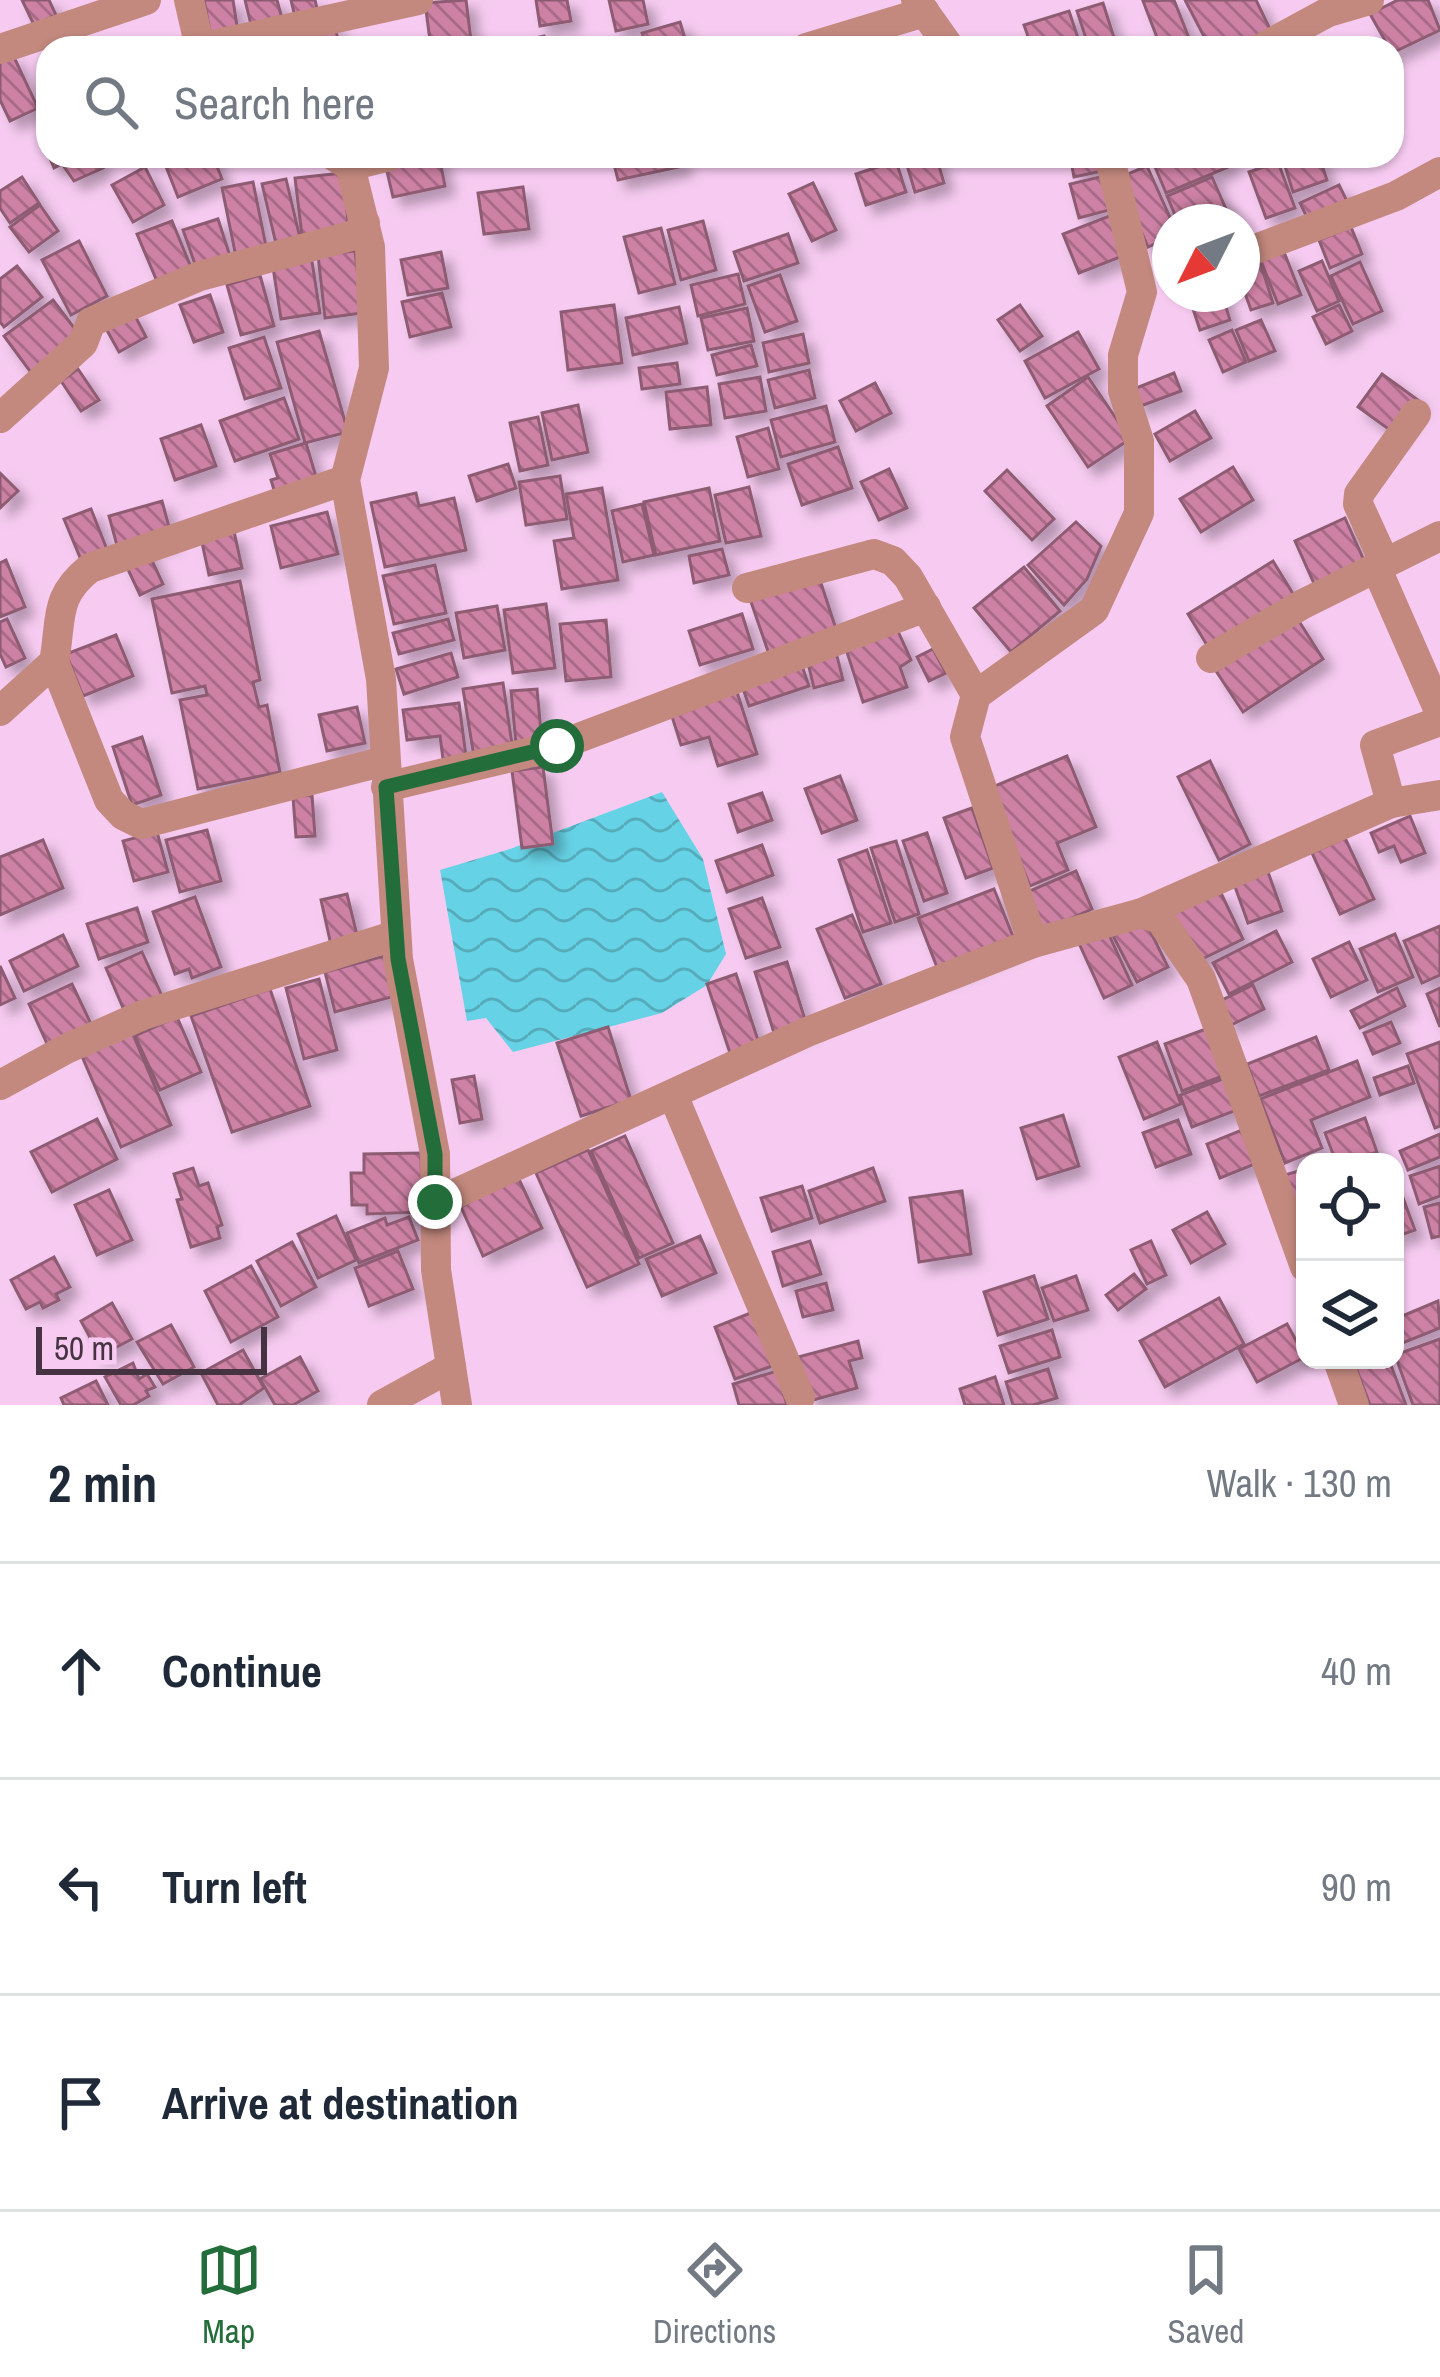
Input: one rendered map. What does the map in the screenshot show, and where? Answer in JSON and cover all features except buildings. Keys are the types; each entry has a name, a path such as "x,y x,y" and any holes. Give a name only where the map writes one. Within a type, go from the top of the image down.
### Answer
{"street":[{"path":"39,36 146,0"},
{"path":"189,0 197,36"},
{"path":"254,36 418,0"},
{"path":"1284,36 1328,12 1369,0"},
{"path":"839,36 920,6 941,36"},
{"path":"0,49 36,37"},
{"path":"344,168 370,248 374,368 345,480 381,679 397,935 435,1154 436,1270 457,1405"},
{"path":"1112,168 1152,276"},
{"path":"1260,247 1396,196 1440,172"},
{"path":"0,418 83,343 91,322 200,276 356,236 364,224"},
{"path":"1033,943 965,737 976,695 1094,610 1139,513 1139,441 1123,391 1123,355 1152,295"},
{"path":"1390,802 1375,745 1440,717 1358,504 1359,494 1416,414"},
{"path":"345,480 90,568 70,583 60,603 54,662 109,800 123,815 141,824 386,774 557,746 926,608"},
{"path":"1211,658 1303,604 1440,536"},
{"path":"747,588 874,554 893,561 908,577 976,695"},
{"path":"0,712 54,662"},
{"path":"435,1202 807,1031 1033,943 1142,914 1390,802 1440,795"},
{"path":"1142,914 1160,919 1201,979 1302,1261"},
{"path":"0,1085 143,1015 397,935"},
{"path":"674,1095 800,1397"},
{"path":"382,1405 451,1366"},
{"path":"1341,1369 1354,1405"}],"water":[{"path":"662,792 703,859 726,954 707,985 662,1013 513,1052 486,1018 467,1021 440,870"}],"route":[{"path":"435,1202 435,1154 398,959 386,787 557,746"}]}
